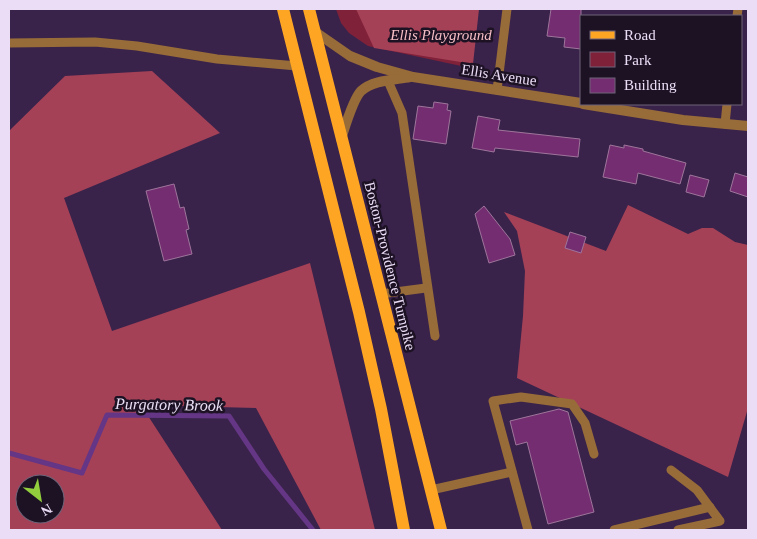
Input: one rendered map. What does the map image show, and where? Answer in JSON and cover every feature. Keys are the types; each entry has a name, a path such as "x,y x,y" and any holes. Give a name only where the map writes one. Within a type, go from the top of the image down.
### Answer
{"main road":[{"path":"283,9 363,331 381,409 404,530"},
{"name":"Boston-Providence Turnpike","path":"309,9 441,530"}],"street":[{"name":"Ellis Avenue","path":"314,31 350,56 376,67 413,77 580,104"},
{"name":"Ellis Avenue","path":"341,139 350,112 361,92 378,82 413,77"},
{"name":"Ellis Avenue","path":"588,105 684,120 748,126"}],"lane":[{"path":"496,90 507,9"},
{"path":"9,43 95,42 137,46 217,59 297,66"},
{"path":"388,81 402,113 426,288 435,336"},
{"path":"725,124 727,105"},
{"path":"380,294 426,288"},
{"path":"528,530 493,401 521,397 572,404 585,423 594,454"},
{"path":"671,470 698,490 721,526 678,530"},
{"path":"431,490 512,472"},
{"path":"614,530 710,507"}],"green space":[{"name":"Ellis Playground","path":"336,9 472,9 466,67 368,46 349,33 341,23"},
{"name":"Ellis Playground","path":"356,9 479,9 473,64 374,48"},
{"path":"152,71 220,133 64,198 112,331 310,263 375,530 321,530 256,408 141,405 222,530 9,530 10,130 65,76"},
{"path":"628,205 688,234 702,228 713,228 735,242 748,245 748,408 728,477 517,378 525,271 517,231 504,212 606,251"}],"building":[{"path":"551,9 581,9 580,49 564,47 565,38 547,36"},
{"path":"434,102 448,104 447,110 451,111 446,144 413,139 418,106 433,108"},
{"path":"478,116 500,120 498,130 580,139 578,157 495,148 494,152 472,148"},
{"path":"610,145 624,148 624,145 643,149 643,151 686,163 680,184 638,173 636,184 603,177"},
{"path":"735,173 748,177 748,197 730,191"},
{"path":"690,175 709,180 704,197 686,192"},
{"path":"174,184 180,208 184,207 189,229 186,230 192,254 164,261 146,191"},
{"path":"484,206 510,239 515,255 489,263 475,214"},
{"path":"570,232 586,237 581,253 565,248"},
{"path":"559,409 568,412 594,512 548,524 527,442 516,445 510,421"}],"waterway":[{"name":"Purgatory Brook","path":"9,453 82,473 107,415 229,416 264,469 313,530"}]}
